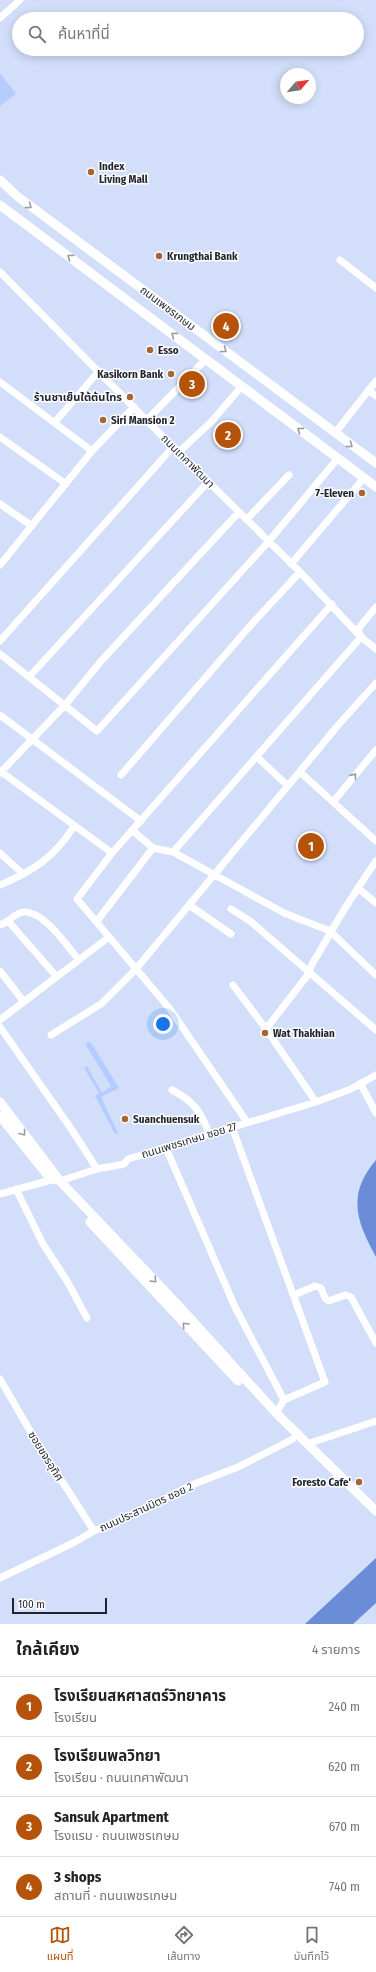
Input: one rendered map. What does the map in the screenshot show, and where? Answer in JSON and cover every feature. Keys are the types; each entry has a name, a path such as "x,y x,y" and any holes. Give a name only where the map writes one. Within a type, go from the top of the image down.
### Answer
{"main road":[{"name":"ถนนเพชรเกษม","path":"0,180 16,196 376,464"},
{"name":"ถนนเพชรเกษม","path":"0,205 376,487"},
{"path":"155,320 166,307"},
{"path":"280,414 291,400"},
{"path":"0,1102 56,1181"},
{"path":"0,1116 56,1181 178,1305 293,1439 374,1511"},
{"path":"253,1393 276,1413 374,1511"}],"street":[{"path":"0,18 20,0"},
{"path":"340,260 376,288"},
{"name":"ถนนเทศาพัฒนา","path":"0,272 176,450 332,604 361,637 376,650"},
{"path":"147,420 206,359"},
{"path":"55,422 99,371"},
{"path":"335,434 376,381"},
{"path":"0,382 92,451"},
{"path":"0,641 176,450 212,421 242,386"},
{"path":"368,390 376,396"},
{"path":"0,565 3,557 32,526 92,451 134,407"},
{"path":"0,437 66,484"},
{"path":"0,654 97,731 269,542 338,458"},
{"path":"247,519 289,475"},
{"path":"291,564 364,478"},
{"path":"29,677 208,482"},
{"path":"0,504 32,526"},
{"path":"112,853 0,772 65,705 102,660 240,512"},
{"path":"121,775 250,626 300,572"},
{"path":"247,1122 170,1009 77,899 112,853 332,604"},
{"path":"172,852 361,637 358,629 376,607"},
{"path":"51,1034 101,1004 136,969 376,683"},
{"path":"0,715 141,821"},
{"path":"333,802 376,750"},
{"path":"257,757 288,786"},
{"path":"300,772 374,836"},
{"path":"0,884 22,874 50,857 65,841 74,826"},
{"path":"133,831 153,848 172,852 263,900 284,913 330,930 376,975"},
{"path":"97,921 153,848"},
{"path":"0,852 22,874"},
{"path":"266,1030 310,972 310,965 330,930 376,861"},
{"path":"358,888 376,903"},
{"path":"189,905 231,934"},
{"path":"231,909 250,921 376,1030"},
{"path":"0,925 17,914 24,912 44,919 79,960"},
{"path":"8,921 57,977"},
{"path":"0,1020 109,937"},
{"path":"0,971 24,1002"},
{"path":"233,985 316,1102"},
{"path":"0,1027 97,1169"},
{"name":"ถนนเพชรเกษม ซอย 27","path":"0,1194 16,1189 56,1181 97,1169 124,1164 128,1159 316,1102 360,1084 376,1075"},
{"path":"360,1084 376,1113"},
{"path":"172,1090 202,1113 209,1134"},
{"path":"232,1127 325,1382 284,1400 276,1413"},
{"path":"166,1148 235,1307 284,1400"},
{"path":"16,1189 43,1244 67,1281 87,1318"},
{"path":"294,1295 315,1286 321,1288 325,1298 329,1301 345,1295 351,1297 376,1343"},
{"name":"ซอยขจรอุทิศ","path":"0,1379 33,1436 94,1531"},
{"path":"307,1444 376,1421"},
{"name":"ถนนประสานมิตร ซอย 2","path":"0,1578 73,1543 94,1531 150,1507 189,1486 238,1467 293,1439"}],"shaded area":[{"path":"0,73 16,94 0,106"},
{"path":"90,1041 119,1088 101,1097 118,1133 115,1134 95,1096 99,1093 84,1068 87,1066 102,1093 111,1086 85,1044"},
{"path":"376,1160 376,1257 369,1244 360,1220 358,1197 361,1185"},
{"path":"376,1558 376,1603 353,1624 305,1624"}],"place":[{"name":"Index Living Mall","path":"91,172"},
{"name":"Krungthai Bank","path":"159,256"},
{"name":"3 shops","path":"226,326"},
{"name":"Esso","path":"150,350"},
{"name":"Kasikorn Bank","path":"171,374"},
{"name":"Sansuk Apartment","path":"192,384"},
{"name":"ร้านชาเย็นใต้ต้นไทร","path":"130,397"},
{"name":"Siri Mansion 2","path":"103,420"},
{"name":"โรงเรียนพลวิทยา","path":"228,435"},
{"name":"7-Eleven","path":"362,493"},
{"name":"โรงเรียนสหศาสตร์วิทยาคาร","path":"311,846"},
{"name":"Wat Thakhian","path":"265,1033"},
{"name":"Suanchuensuk","path":"125,1119"},
{"name":"Foresto Cafe'","path":"359,1482"}]}
